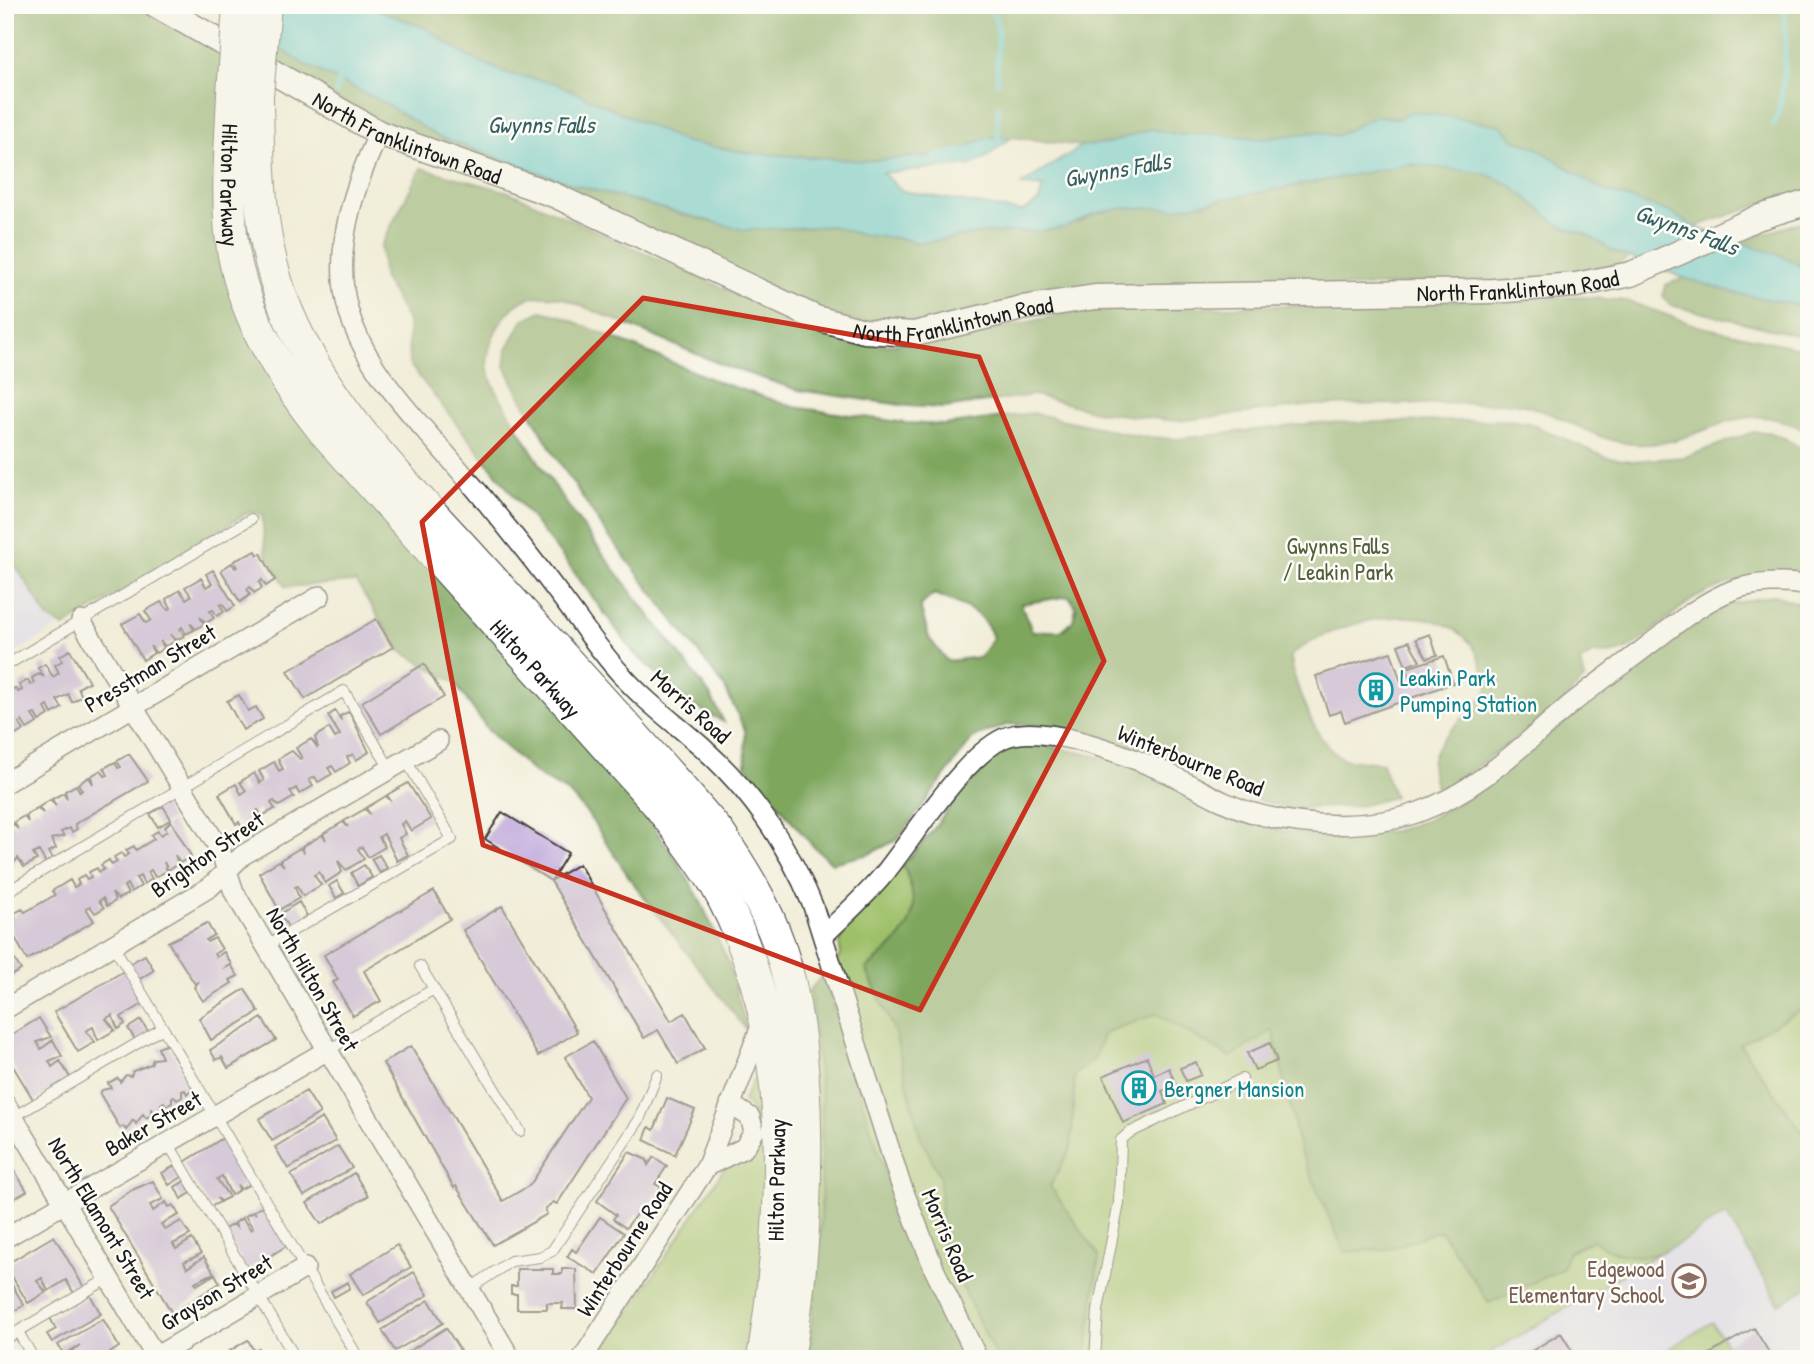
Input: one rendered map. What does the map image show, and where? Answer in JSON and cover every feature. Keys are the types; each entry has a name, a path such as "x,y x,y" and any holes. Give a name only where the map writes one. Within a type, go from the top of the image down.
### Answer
{"main road":[{"name":"Hilton Parkway","path":"239,5 245,95 270,257 287,312 323,384 379,456 718,832 745,873 768,917 789,982 802,1084 802,1233 799,1287 788,1359"},
{"name":"Hilton Parkway","path":"265,5 228,184 232,237 241,281 277,365 298,399 324,431 657,803 695,851 717,887 746,952 764,1013 775,1087 779,1148 775,1257 763,1359"}],"street":[{"name":"North Franklintown Road","path":"156,5 379,133 554,195 816,318 864,331 914,334 1022,308 1095,297 1531,289 1606,279 1646,268 1757,218 1809,202"},
{"name":"Morris Road","path":"379,133 359,181 343,245 346,301 354,328 367,354 403,404 498,515 620,674 731,774 798,869 823,936 900,1182 935,1271 978,1359"},
{"name":"Winterbourne Road","path":"823,936 883,876 984,750 1005,737 1026,734 1054,736 1122,755 1255,814 1290,821 1382,822 1420,812 1452,797 1495,770 1570,705 1705,603 1748,587 1769,584 1809,586"},
{"name":"Presstman Street","path":"5,783 320,596"},
{"name":"North Hilton Street","path":"81,621 220,850 234,892 507,1357"},
{"name":"Brighton Street","path":"5,1009 210,887 243,855 438,741"},
{"name":"Winterbourne Road","path":"582,1359 706,1166 754,1050 764,1013"},
{"name":"Baker Street","path":"5,1238 326,1051"},
{"path":"706,1166 744,1147 754,1132 750,1116 730,1104"},
{"name":"North Ellamont Street","path":"8,1114 155,1358"},
{"name":"Grayson Street","path":"155,1358 305,1268"}],"lane":[{"path":"5,666 251,520"},
{"path":"5,893 344,691 452,839 266,946"},
{"path":"113,944 359,1359"},
{"path":"420,966 520,1131"},
{"path":"326,1051 434,989"},
{"path":"8,1114 163,1028"},
{"path":"469,1289 511,1261 540,1257 552,1251 639,1120 657,1074"},
{"path":"1095,1359 1098,1310 1119,1203 1121,1140 1129,1133 1242,1079"},
{"path":"168,1143 296,1359"},
{"path":"5,1339 109,1278"},
{"path":"18,1332 34,1359"}],"highlighted area":[{"path":"643,298 979,357 1104,661 920,1010 483,845 422,522"}],"shaded area":[{"path":"5,523 57,628 5,659"},
{"name":"Edgewood Elementary School","path":"1726,1214 1779,1304 1809,1287 1809,1359 1479,1359"}],"green space":[{"path":"5,5 133,5 223,53 237,302 607,763 671,851 698,896 729,963 747,1031 631,880 587,813 570,794 534,773 488,730 454,682 399,650 356,582 286,587 265,552 262,514 249,512 64,627 48,618 5,548"},
{"path":"367,5 1809,5 1809,194 1775,199 1695,227 1669,212 1600,189 1537,148 1515,140 1500,125 1376,116 1336,136 1316,132 1262,139 1216,134 1181,135 1151,129 1109,143 1082,146 1011,137 985,138 953,154 865,161 748,153 685,142 555,83 512,75 470,58 425,28"},
{"path":"277,44 304,64 379,100 439,137 572,184 710,222 788,229 832,226 862,235 920,243 984,233 1042,231 1079,222 1096,213 1125,208 1177,208 1410,164 1444,166 1483,173 1509,184 1559,225 1588,235 1630,257 1618,264 1535,282 1084,293 926,326 876,327 817,312 378,122 273,63"},
{"path":"421,168 509,192 824,333 886,345 981,333 1076,311 1583,297 1627,301 1698,326 1809,350 1809,433 1783,421 1761,417 1741,418 1681,438 1659,443 1634,444 1603,437 1543,411 1512,403 1315,405 1177,421 1099,412 1034,395 944,408 908,406 798,390 725,366 563,298 537,296 522,301 509,311 496,330 488,356 490,376 500,398 561,496 710,695 724,722 690,704 634,653 568,564 409,364 408,321 383,277 381,246"},
{"path":"1809,219 1809,270 1779,255 1737,243"},
{"path":"1684,278 1740,294 1808,307 1809,338 1670,305 1663,296 1665,285"},
{"name":"Gwynns Falls / Leakin Park","path":"541,311 558,315 719,382 794,407 906,423 944,425 1033,413 1138,436 1177,439 1315,423 1511,420 1529,423 1605,457 1632,461 1685,457 1753,432 1769,432 1809,453 1809,575 1767,575 1725,585 1686,604 1650,634 1624,650 1609,654 1594,653 1580,662 1585,678 1553,712 1439,793 1432,776 1432,762 1445,737 1488,690 1482,666 1471,644 1453,629 1432,620 1382,618 1332,632 1291,655 1301,696 1325,742 1334,753 1344,759 1382,763 1394,797 1359,806 1289,809 1233,792 1167,754 1054,727 1009,724 973,738 897,840 869,854 832,863 812,845 746,766 745,730 724,686 604,530 556,457 517,390 505,366 507,349 523,320","holes":["934,594 970,609 984,621 993,638 980,657 947,661 929,638 920,606","1069,596 1076,607 1073,621 1061,631 1032,631 1021,604"]},
{"path":"1774,595 1809,607 1809,1287 1779,1304 1726,1214 1479,1359 800,1359 804,996 841,955 839,943 845,931 927,838 979,767 1134,764 1277,830 1332,835 1394,831 1425,821 1475,793"},
{"path":"1774,595 1809,607 1809,1005 1740,1044 1809,1142 1809,1287 1779,1304 1726,1214 1677,1245 1646,1256 1629,1256 1612,1251 1593,1240 1568,1252 1562,1269 1489,1303 1440,1230 1389,1249 1344,1252 1300,1150 1273,1030 1230,1057 1156,1014 1104,1033 1094,1060 1075,1075 1071,1148 1050,1186 1099,1256 1086,1359 997,1359 941,1242 940,1176 920,1136 894,1030 866,969 892,946 908,925 913,899 903,865 927,838 979,767 1002,746 1025,741 1134,764 1277,830 1332,835 1394,831 1425,821 1475,793 1684,626 1716,607"},
{"path":"823,975 868,1122 902,1219 921,1267 965,1359 809,1359 821,1227 822,1101 810,990"},
{"path":"761,1064 770,1186 754,1359 598,1359 725,1167 748,1155 756,1147 761,1122 743,1100"},
{"path":"1712,1322 1726,1344 1702,1359 1653,1359"}],"water":[{"name":"Gwynns Falls","path":"215,5 367,5 425,28 470,58 512,75 555,83 685,142 748,153 865,161 953,154 985,138 1011,137 987,157 971,165 882,173 903,191 1022,212 1039,201 1043,187 1021,185 1082,146 1109,143 1151,129 1181,135 1216,134 1262,139 1316,132 1336,136 1376,116 1398,119 1411,111 1500,125 1515,140 1537,148 1600,189 1669,212 1695,227 1779,255 1809,270 1809,307 1740,294 1684,278 1611,250 1588,235 1559,225 1509,184 1483,173 1410,164 1177,208 1125,208 1096,213 1066,227 1042,231 984,233 920,243 862,235 832,226 743,230 572,184 439,137 379,100 304,64"}],"building":[{"path":"256,551 258,555 261,553 275,580 266,586 262,580 259,582 262,588 254,593 250,587 247,589 250,595 240,602 221,570 232,563 237,567 234,561"},
{"path":"213,570 235,606 227,611 223,604 220,605 224,612 217,616 213,610 210,611 214,618 206,623 200,617 204,624 196,629 190,623 194,630 186,634 182,627 180,629 184,636 176,640 170,634 175,641 166,646 160,641 164,648 156,653 150,646 154,653 143,660 122,624 140,614 146,623 151,620 145,611 161,602 168,610 171,608 166,599 180,590 186,599 191,596 185,587 201,578 206,587 212,584 206,574"},
{"path":"376,619 393,647 305,699 288,671"},
{"path":"1430,634 1437,655 1427,658 1416,639"},
{"path":"1409,641 1420,661 1406,666 1398,645"},
{"path":"70,650 89,682 78,688 82,696 72,702 68,694 57,700 62,708 52,714 48,706 45,708 49,715 39,721 35,714 32,715 37,723 27,729 22,721 19,723 24,730 14,736 10,729 7,730 11,738 5,742 5,700 10,697 7,693 15,688 18,692 22,690 19,685 28,680 30,685 34,683 32,678 39,674 44,677 38,668 45,664 53,677 59,673 55,665 62,661 60,656"},
{"name":"Leakin Park Pumping Station","path":"1391,652 1402,685 1411,682 1407,668 1444,656 1453,683 1345,722 1341,711 1329,715 1316,676"},
{"path":"424,664 444,697 381,734 362,702"},
{"path":"239,695 248,711 256,707 263,719 243,730 227,701"},
{"path":"335,711 341,721 340,716 348,712 351,715 369,752 356,760 353,754 347,757 350,763 336,772 332,766 328,768 332,774 318,782 315,777 312,778 309,780 313,786 299,794 296,788 290,791 294,797 279,806 274,801 271,803 275,809 262,816 258,810 253,814 256,820 242,828 239,822 236,824 219,794 236,784 241,794 246,791 240,782 254,773 260,783 264,780 259,771 274,762 279,771 283,769 278,759 292,751 302,758 296,748 311,739 318,748 315,737 329,728 335,738 340,735 328,716"},
{"path":"129,754 148,781 75,824 77,829 72,832 69,828 61,832 64,836 51,839 56,848 49,852 54,861 47,865 39,851 33,854 37,860 24,867 18,858 8,870 5,827 12,823 18,829 14,822 24,816 28,822 26,815 37,808 43,813 39,807 50,800 56,806 52,799 63,793 67,799 65,791 76,785 80,792 82,790 78,784 89,777 93,784 91,776 101,770 105,776 108,775 104,768 115,762 118,768 121,767 117,761"},
{"path":"408,783 431,819 411,831 405,821 401,824 406,834 399,838 408,855 397,861 384,834 379,837 385,847 368,857 362,847 358,849 364,859 346,870 338,861 342,872 325,883 319,872 314,875 321,885 303,896 297,886 295,887 299,898 279,910 259,873 279,861 284,866 280,860 300,848 304,853 302,847 322,835 326,840 323,834 343,822 348,827 344,821 365,809 370,814 366,808 386,796 391,801 387,795"},
{"path":"163,806 171,819 158,827 150,814"},
{"path":"502,812 568,853 551,881 485,839"},
{"path":"171,821 191,856 180,863 175,855 178,864 168,870 164,862 167,871 155,877 151,870 148,872 152,879 144,884 140,876 136,878 141,886 131,892 127,884 124,886 128,894 118,899 112,893 115,901 107,906 103,898 99,901 104,908 95,913 90,906 86,908 94,921 27,960 5,919 13,915 15,918 15,913 22,909 25,912 55,895 52,891 70,880 74,887 79,884 77,880 84,875 87,879 91,877 89,872 97,868 99,872 104,869 101,865 109,860 112,865 117,862 114,857 121,853 124,857 129,854 126,850 134,846 136,850 154,839 151,835 158,831 161,835 167,831 165,827"},
{"path":"379,855 387,868 380,873 371,859"},
{"path":"579,864 671,1021 685,1013 705,1048 678,1064 658,1030 644,1038 551,881"},
{"path":"364,865 372,877 358,886 351,873"},
{"path":"337,881 344,893 336,898 329,886"},
{"path":"434,891 450,919 364,971 381,1001 353,1016 333,982 338,980 324,955"},
{"path":"299,902 307,916 288,927 280,914"},
{"path":"502,906 577,1032 538,1056 463,930"},
{"path":"207,923 214,935 206,940 207,942 215,938 222,949 214,954 216,957 224,952 231,964 223,969 231,965 238,976 230,980 232,983 203,1001 194,987 199,981 195,984 168,942"},
{"path":"5,951 11,961 8,964 15,960 21,970 5,979"},
{"path":"145,955 154,970 138,980 129,964"},
{"path":"124,971 143,1004 121,1017 125,1024 118,1029 112,1015 106,1019 115,1030 98,1040 93,1027 86,1031 95,1042 78,1052 54,1012"},
{"path":"245,989 259,1012 211,1040 199,1018"},
{"path":"39,1018 51,1037 37,1042 41,1049 53,1040 62,1056 49,1061 52,1067 60,1061 71,1079 34,1101 5,1053 5,1039"},
{"path":"262,1018 276,1040 228,1068 222,1057 216,1060 210,1050"},
{"path":"141,1020 149,1033 136,1041 128,1028"},
{"path":"593,1041 626,1098 557,1204 553,1202 545,1210 547,1214 493,1245 456,1186 454,1188 383,1063 411,1046 503,1201 530,1185 588,1097 565,1057"},
{"path":"1270,1043 1277,1061 1255,1070 1247,1053"},
{"path":"168,1044 192,1085 192,1090 187,1094 185,1090 182,1091 182,1097 177,1100 172,1097 172,1103 166,1106 164,1102 161,1104 162,1109 156,1112 151,1109 151,1115 146,1118 143,1114 136,1124 133,1120 126,1130 123,1126 120,1128 100,1094 102,1090 111,1088 108,1083 118,1078 120,1082 126,1075 131,1076 133,1071 151,1064 153,1059 162,1058 158,1048"},
{"name":"Bergner Mansion","path":"1147,1057 1154,1075 1169,1068 1176,1085 1162,1091 1167,1104 1123,1123 1103,1076"},
{"path":"1196,1062 1201,1075 1186,1081 1180,1068"},
{"path":"306,1091 320,1113 272,1141 259,1119"},
{"path":"667,1098 695,1110 675,1155 644,1140 649,1127 654,1130"},
{"path":"322,1118 336,1141 288,1169 275,1147"},
{"path":"223,1138 250,1184 241,1189 238,1186 239,1190 231,1195 222,1176 217,1179 229,1197 221,1201 217,1198 220,1202 210,1207 183,1163"},
{"path":"338,1146 352,1168 304,1196 291,1175"},
{"path":"629,1152 647,1160 648,1165 654,1157 667,1166 655,1184 661,1187 642,1216 637,1213 626,1228 613,1219 616,1215 597,1201"},
{"path":"5,1155 27,1191 5,1204"},
{"path":"176,1165 182,1177 169,1185 162,1173"},
{"path":"354,1173 368,1196 321,1224 307,1203"},
{"path":"153,1181 163,1199 150,1205 153,1211 166,1202 169,1207 173,1205 179,1215 161,1224 165,1230 181,1221 190,1235 173,1244 176,1249 192,1239 201,1254 184,1262 187,1268 204,1257 214,1273 195,1282 197,1285 215,1274 220,1283 172,1313 108,1206 132,1190"},
{"path":"185,1181 191,1193 181,1199 175,1187"},
{"path":"263,1206 288,1245 247,1270 223,1230 233,1224 236,1227 235,1223 242,1218 251,1230 253,1228 245,1216 253,1212 256,1214 254,1211"},
{"path":"600,1217 624,1233 597,1274 567,1257 572,1249 576,1252"},
{"path":"54,1236 85,1289 75,1295 66,1280 48,1291 42,1278 37,1281 46,1292 28,1303 5,1265"},
{"path":"397,1245 411,1267 363,1295 350,1274"},
{"path":"517,1269 553,1269 553,1274 562,1274 562,1269 576,1269 577,1309 562,1309 563,1303 547,1303 547,1309 517,1309 517,1294 511,1294 511,1286 517,1286"},
{"path":"414,1272 428,1295 380,1323 367,1302"},
{"path":"5,1273 24,1305 5,1317"},
{"path":"348,1282 350,1288 334,1297 331,1291"},
{"path":"90,1295 101,1314 52,1342 47,1334 56,1329 50,1318"},
{"path":"429,1300 443,1323 395,1351 382,1330"},
{"path":"103,1319 119,1347 100,1359 67,1359 65,1356 80,1345 64,1354 58,1345"},
{"path":"446,1328 460,1350 455,1355 448,1359 397,1359"},
{"path":"1754,1328 1773,1359 1702,1359 1726,1344"},
{"path":"1561,1333 1577,1359 1519,1359"},
{"path":"248,1340 254,1351 258,1348 262,1355 259,1359 216,1359"}],"waterway":[{"path":"991,5 998,28 997,83"},
{"path":"1773,125 1780,102 1784,67 1783,5"},
{"path":"336,93 340,76"},
{"path":"998,107 998,143"},
{"path":"933,157 965,150"}],"place":[{"name":"Leakin Park Pumping Station","path":"1376,690"},
{"name":"Bergner Mansion","path":"1139,1088"},
{"name":"Edgewood Elementary School","path":"1689,1281"}]}
